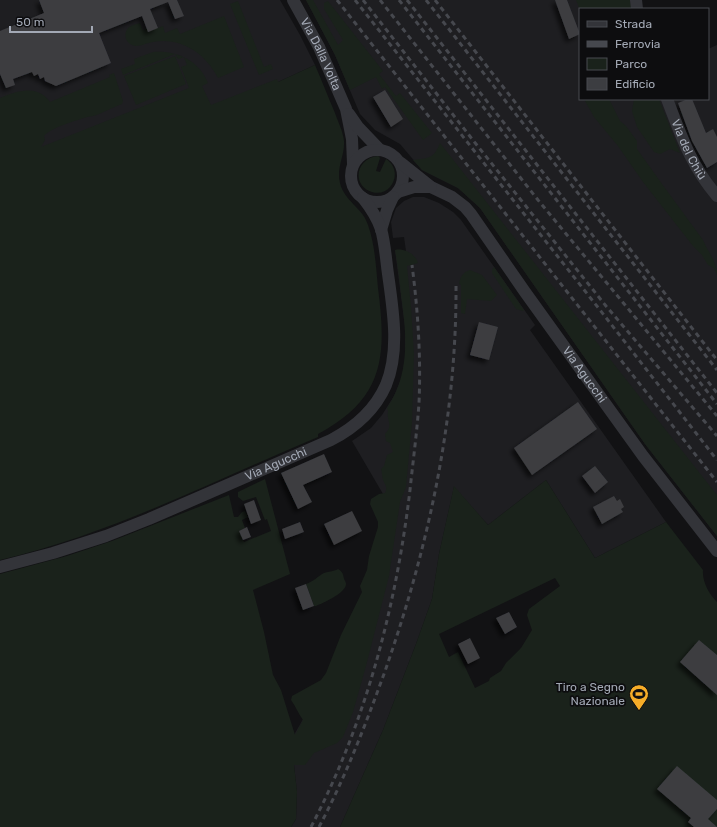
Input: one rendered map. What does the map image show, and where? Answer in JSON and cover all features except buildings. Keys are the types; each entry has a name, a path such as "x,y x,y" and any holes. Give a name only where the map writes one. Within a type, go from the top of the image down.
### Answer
{"street":[{"name":"Via Dalla Volta","path":"293,0 319,47 346,109 358,127 379,149"},
{"name":"Via del Chiù","path":"667,100 690,156 700,173 717,196"},
{"name":"Via Dalla Volta","path":"346,109 352,139 353,164"},
{"path":"396,194 402,186 404,179 401,163 393,154 386,150 379,149 367,151 361,154 353,164 351,170 354,189 362,198 372,202 377,202 387,200 396,194 414,188 431,187"},
{"name":"Via Agucchi","path":"401,163 431,187 452,197 474,218 525,292 643,456 717,551"},
{"name":"Via Agucchi","path":"381,230 385,214 396,194"},
{"name":"Via Agucchi","path":"0,567 81,545 142,522 331,440 362,419 376,402 385,386 392,365 394,349 392,299 381,230 372,211 362,198"}],"shaded area":[{"path":"0,0 280,0 315,65 278,82 16,187 0,158"},
{"path":"306,0 630,0 579,8 579,100 709,100 709,49 717,45 717,536 645,444 480,208 458,188 422,170 400,144 375,130 360,114 335,55"},
{"path":"413,197 424,197 439,203 453,212 461,220 535,325 530,330 666,522 595,558 546,480 488,525 454,487 439,554 432,599 383,730 340,827 291,827 296,819 297,793 294,765 294,735 324,682 369,595 383,494 352,441 371,428 382,415 394,396 402,377 405,357 405,327 395,250 406,251 404,237 393,238 391,222 396,208 404,201"}],"green space":[{"path":"306,0 313,0 338,45 343,40 324,9 324,3 328,1 383,71 379,74 396,96 400,93 432,133 423,140 385,87 382,89 376,77 350,90 335,55"},
{"path":"576,0 630,0 632,8 579,8"},
{"path":"238,1 264,67 271,64 273,69 259,75 230,4"},
{"path":"224,16 244,67 218,78 213,69 199,54 182,45 163,41 134,46 126,40 125,35 127,29 140,23 143,30 147,28 148,32 163,26 165,33 177,28 180,34"},
{"path":"153,52 175,54 123,75 121,69 135,64 134,59"},
{"path":"175,54 178,55 184,57 178,59"},
{"path":"175,56 186,84 136,105 124,76"},
{"path":"184,57 199,68 204,75 208,83 202,86 211,105 277,79 278,82 315,65 342,130 344,146 339,172 340,183 345,195 366,219 372,240 381,313 382,335 376,374 368,391 356,406 340,421 318,434 318,437 122,521 82,536 0,560 0,98 20,91 33,91 45,96 50,102 110,77 109,75 114,73 123,101 122,104 98,115 70,122 52,130 44,136 45,140 41,147 189,88 181,67 187,65"},
{"path":"585,100 610,100 620,121 626,126 637,141 637,149 703,240 714,261 717,275 714,268 708,265 702,255 693,246 643,182 618,146 594,117"},
{"path":"634,100 659,100 680,153 670,149 660,154 654,152 637,127 632,111"},
{"path":"440,143 717,495 717,536 645,444 480,208 458,188 422,170 413,160 430,157 438,148"},
{"path":"378,156 380,158 376,171 380,172 386,159 391,164 395,176 390,187 379,193 365,189 359,178 361,166 365,161"},
{"path":"395,250 409,252 415,257 418,263 407,266 414,354 412,422 406,487 400,502 389,576 353,712 343,737 337,743 314,753 305,765 294,765 297,792 296,819 291,827 0,827 0,574 67,556 112,541 229,495 234,517 238,517 245,511 248,517 242,520 245,528 239,531 244,542 271,531 256,497 243,501 238,497 238,492 265,479 290,574 253,590 273,675 281,690 295,735 303,720 291,700 292,696 321,680 326,673 341,635 362,592 360,586 367,570 369,556 378,527 378,522 370,504 371,499 379,494 385,493 386,489 381,469 384,466 387,455 393,452 390,443 386,441 385,434 389,428 387,408 399,383 405,357 404,316"},
{"path":"494,267 524,310 523,311 516,309 492,273"},
{"path":"470,270 482,275 497,295 491,301 467,299 465,314 461,313 461,285 459,284 462,275"},
{"path":"546,480 595,558 666,522 703,570 707,588 717,602 717,827 340,827 383,730 432,599 439,554 454,486 488,525","holes":["555,578 560,586 529,609 527,615 532,630 521,648 506,663 501,671 490,678 489,681 475,688 458,652 449,657 439,634"]},
{"path":"338,569 343,574 346,583 345,587 334,597 314,606 306,584 324,573"}],"railway":[{"path":"337,0 717,482"},
{"path":"355,0 717,460"},
{"path":"363,0 606,306 717,436"},
{"path":"380,0 538,200 717,416"},
{"path":"399,0 717,404"},
{"path":"407,0 717,393"},
{"path":"426,0 717,370"},
{"path":"435,0 717,360"},
{"path":"311,827 348,746 363,705 387,620 404,534 419,403 420,368 416,300 412,265"},
{"path":"319,827 354,752 384,674 414,579 437,482 445,433 455,334 456,284"}],"place":[{"name":"Tiro a Segno Nazionale","path":"639,711"}]}
